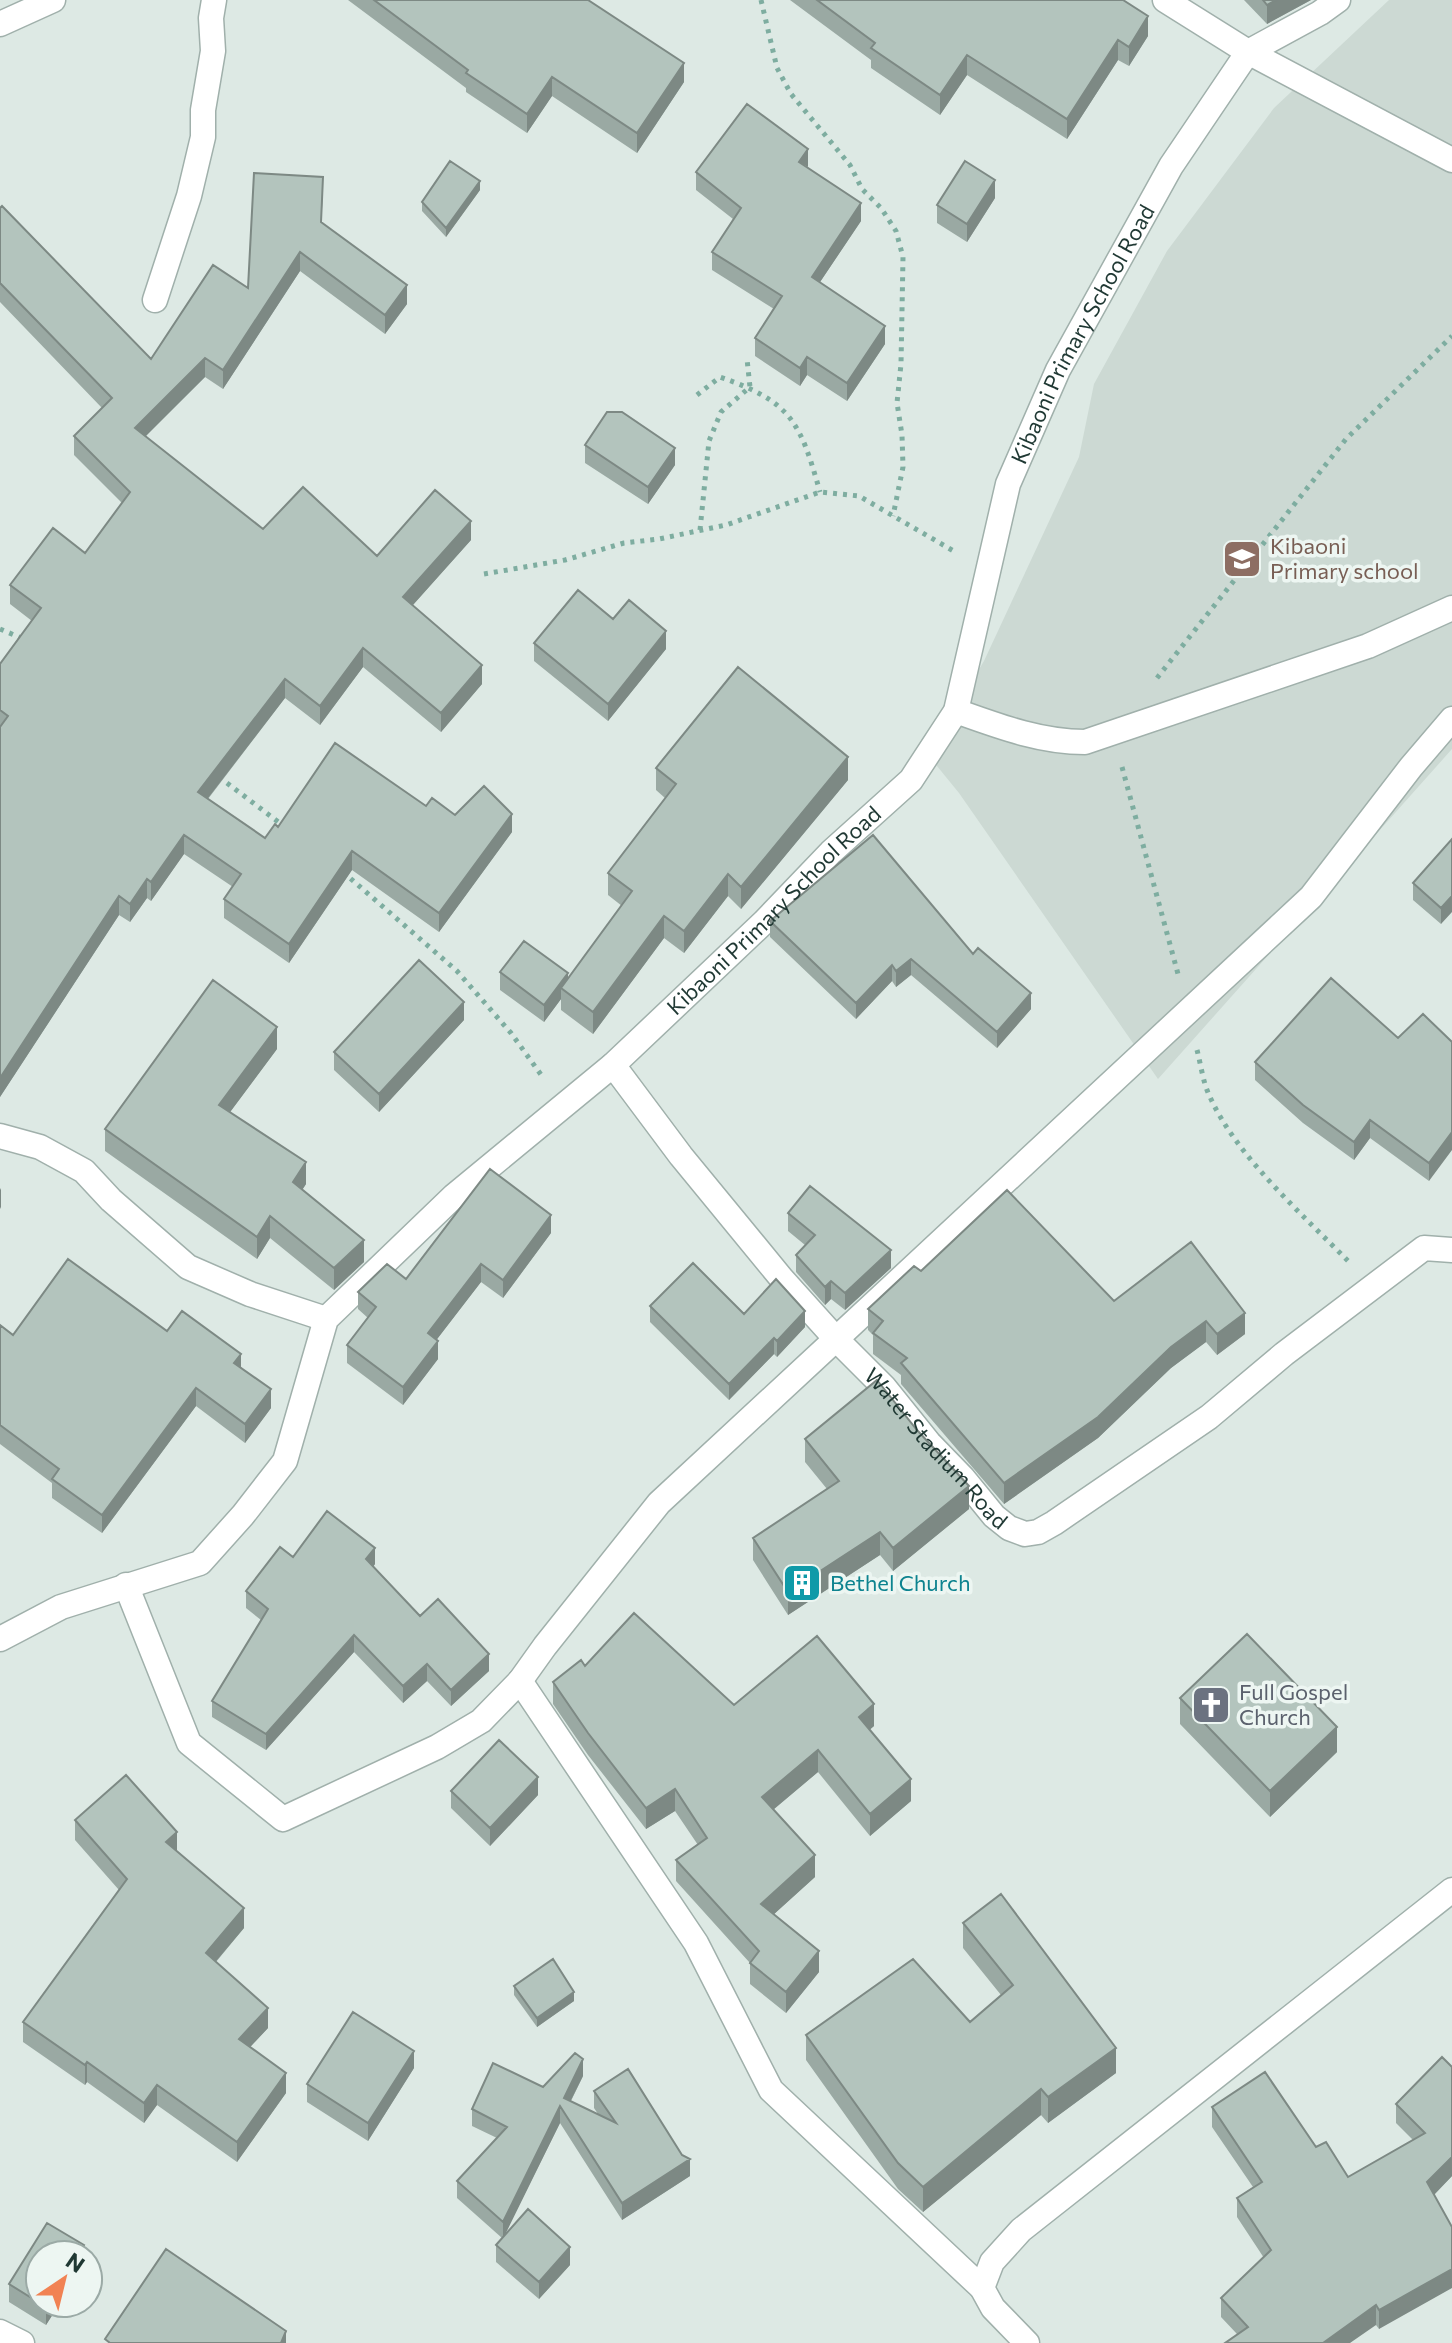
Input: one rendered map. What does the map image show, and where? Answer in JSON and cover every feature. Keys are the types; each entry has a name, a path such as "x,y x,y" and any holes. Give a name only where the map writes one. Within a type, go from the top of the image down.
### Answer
{"street":[{"path":"0,24 53,0"},
{"path":"155,300 189,196 203,137 203,110 213,51 211,18 214,0"},
{"path":"1165,0 1248,52 1452,160"},
{"name":"Kibaoni Primary School Road","path":"326,1319 454,1196 613,1065 754,932 831,852 911,780 956,711 1008,484 1058,370 1171,166 1248,52 1338,0"},
{"path":"956,711 1013,731 1060,741 1085,742 1368,646 1452,608"},
{"path":"126,1585 189,1743 283,1819 437,1747 481,1721 520,1681 659,1503 1311,897 1452,719"},
{"name":"Water Stadium Road","path":"613,1065 681,1156 782,1279 884,1387 994,1516 1009,1528 1025,1534 1038,1532 1054,1523 1209,1417 1284,1354 1424,1248 1452,1250"},
{"path":"0,1136 40,1147 84,1171 111,1200 188,1267 250,1294 326,1319 285,1461 200,1563 61,1607 0,1639"},
{"path":"520,1681 696,1943 771,2090 982,2288 993,2308 1027,2343"},
{"path":"982,2288 992,2262 1021,2230 1452,1890"},
{"path":"0,2332 22,2343"}],"path":[{"path":"761,0 777,68 791,94 850,165 862,189 881,208 896,231 903,257 897,403 903,467 893,516"},
{"path":"1152,683 1346,439 1452,336"},
{"path":"747,359 750,387"},
{"path":"697,395 720,377 750,387 772,399 793,420 806,443 820,492"},
{"path":"700,530 709,441 721,412 750,387"},
{"path":"484,574 565,560 624,543 700,530 753,517 820,492 859,496 989,571"},
{"path":"0,629 28,642"},
{"path":"208,769 297,836"},
{"path":"335,865 457,971 511,1033 564,1106"}],"shaded area":[{"name":"Kibaoni Primary school","path":"1389,0 1452,0 1452,749 1158,1079 959,793 928,755 984,661 1079,457 1094,384 1167,251 1274,108"}],"building":[{"path":"374,0 588,0 684,63 637,133 552,77 527,114 466,73 468,70"},
{"path":"817,0 1123,0 1148,16 1129,47 1118,40 1067,119 967,55 940,95 871,48 875,43"},
{"path":"747,104 808,149 799,162 861,203 812,277 885,326 847,383 807,357 800,368 755,338 782,296 712,252 741,208 696,172"},
{"path":"450,161 480,181 446,228 422,202"},
{"path":"965,161 995,180 967,224 937,205"},
{"path":"254,173 323,177 321,222 407,285 385,315 300,252 223,370 205,358 135,428 263,529 303,487 377,556 435,490 471,521 403,597 482,665 441,713 363,648 320,706 285,679 198,792 265,838 275,824 278,827 335,743 426,806 432,798 455,815 484,786 512,814 439,913 352,851 289,944 224,899 241,874 184,835 151,882 147,879 130,904 119,896 0,1078 0,727 8,716 0,710 0,664 41,608 10,585 53,528 85,553 130,492 74,436 112,398 0,283 0,208 2,206 151,359 213,265 248,288"},
{"path":"607,412 622,412 675,448 648,487 585,445"},
{"path":"578,590 613,619 629,600 666,631 608,704 534,643"},
{"path":"738,667 848,757 741,887 728,874 684,931 664,916 593,1012 561,988 632,891 608,873 676,784 656,768"},
{"path":"873,835 973,954 978,948 1031,993 997,1032 911,959 896,971 892,965 856,1003 770,921"},
{"path":"1452,839 1452,896 1441,908 1413,883"},
{"path":"524,941 568,973 544,1005 500,972"},
{"path":"419,960 464,1002 379,1094 334,1052"},
{"path":"1331,978 1398,1038 1423,1014 1452,1042 1452,1132 1429,1163 1370,1120 1354,1142 1303,1105 1255,1062"},
{"path":"213,980 277,1027 219,1105 306,1162 293,1182 364,1240 334,1268 270,1216 257,1237 105,1129"},
{"path":"490,1169 551,1215 503,1280 481,1264 428,1333 438,1341 403,1387 347,1345 376,1307 358,1292 387,1264 406,1279"},
{"path":"810,1186 891,1250 845,1293 831,1281 825,1287 796,1255 815,1235 788,1213"},
{"path":"1007,1190 1114,1301 1191,1242 1245,1313 1217,1334 1206,1321 1171,1347 1098,1417 1004,1483 901,1363 907,1358 873,1333 883,1321 868,1309 914,1266 921,1271"},
{"path":"68,1259 167,1331 182,1311 241,1354 234,1363 271,1389 245,1424 196,1388 102,1515 52,1479 59,1469 0,1425 0,1325 13,1335"},
{"path":"693,1263 744,1314 776,1279 805,1311 729,1384 650,1306"},
{"path":"877,1380 917,1430 969,1486 893,1548 880,1532 788,1592 753,1538 839,1481 805,1439"},
{"path":"327,1511 375,1548 366,1559 420,1616 438,1599 489,1654 451,1690 427,1664 403,1686 354,1635 266,1734 212,1701 268,1609 246,1591 280,1547 293,1557"},
{"path":"634,1613 734,1705 817,1636 874,1704 859,1717 911,1779 870,1814 818,1750 762,1797 815,1855 761,1904 819,1951 786,1992 750,1963 759,1951 676,1860 707,1838 675,1789 646,1808 553,1682 581,1660 585,1666"},
{"path":"1247,1634 1337,1727 1270,1791 1180,1698"},
{"path":"499,1740 538,1777 490,1828 451,1791"},
{"path":"126,1775 177,1832 166,1842 244,1908 206,1953 268,2008 239,2039 286,2073 237,2142 157,2085 144,2103 23,2022 127,1879 75,1820"},
{"path":"1001,1894 1116,2048 1048,2097 1041,2089 923,2187 898,2163 806,2035 913,1959 970,2022 1013,1985 963,1923"},
{"path":"553,1959 574,1992 537,2018 514,1986"},
{"path":"353,2012 414,2051 368,2123 307,2084"},
{"path":"575,2053 583,2059 564,2098 616,2123 594,2091 628,2069 682,2155 690,2159 622,2203 560,2106 503,2222 457,2181 507,2127 472,2109 493,2063 543,2087"},
{"path":"1442,2057 1452,2067 1452,2157 1427,2182 1452,2227 1452,2269 1379,2310 1376,2305 1323,2343 1225,2343 1248,2327 1221,2298 1271,2250 1237,2198 1262,2182 1212,2107 1265,2072 1316,2147 1326,2142 1348,2177 1425,2133 1396,2104"},
{"path":"528,2209 570,2247 539,2282 496,2245"},
{"path":"47,2223 74,2239 37,2239"},
{"path":"166,2249 286,2331 281,2343 110,2343 105,2339"},
{"path":"24,2260 24,2293 9,2284"}],"place":[{"name":"Kibaoni Primary school","path":"1242,559"},
{"name":"Bethel Church","path":"802,1583"},
{"name":"Full Gospel Church","path":"1211,1705"}]}
